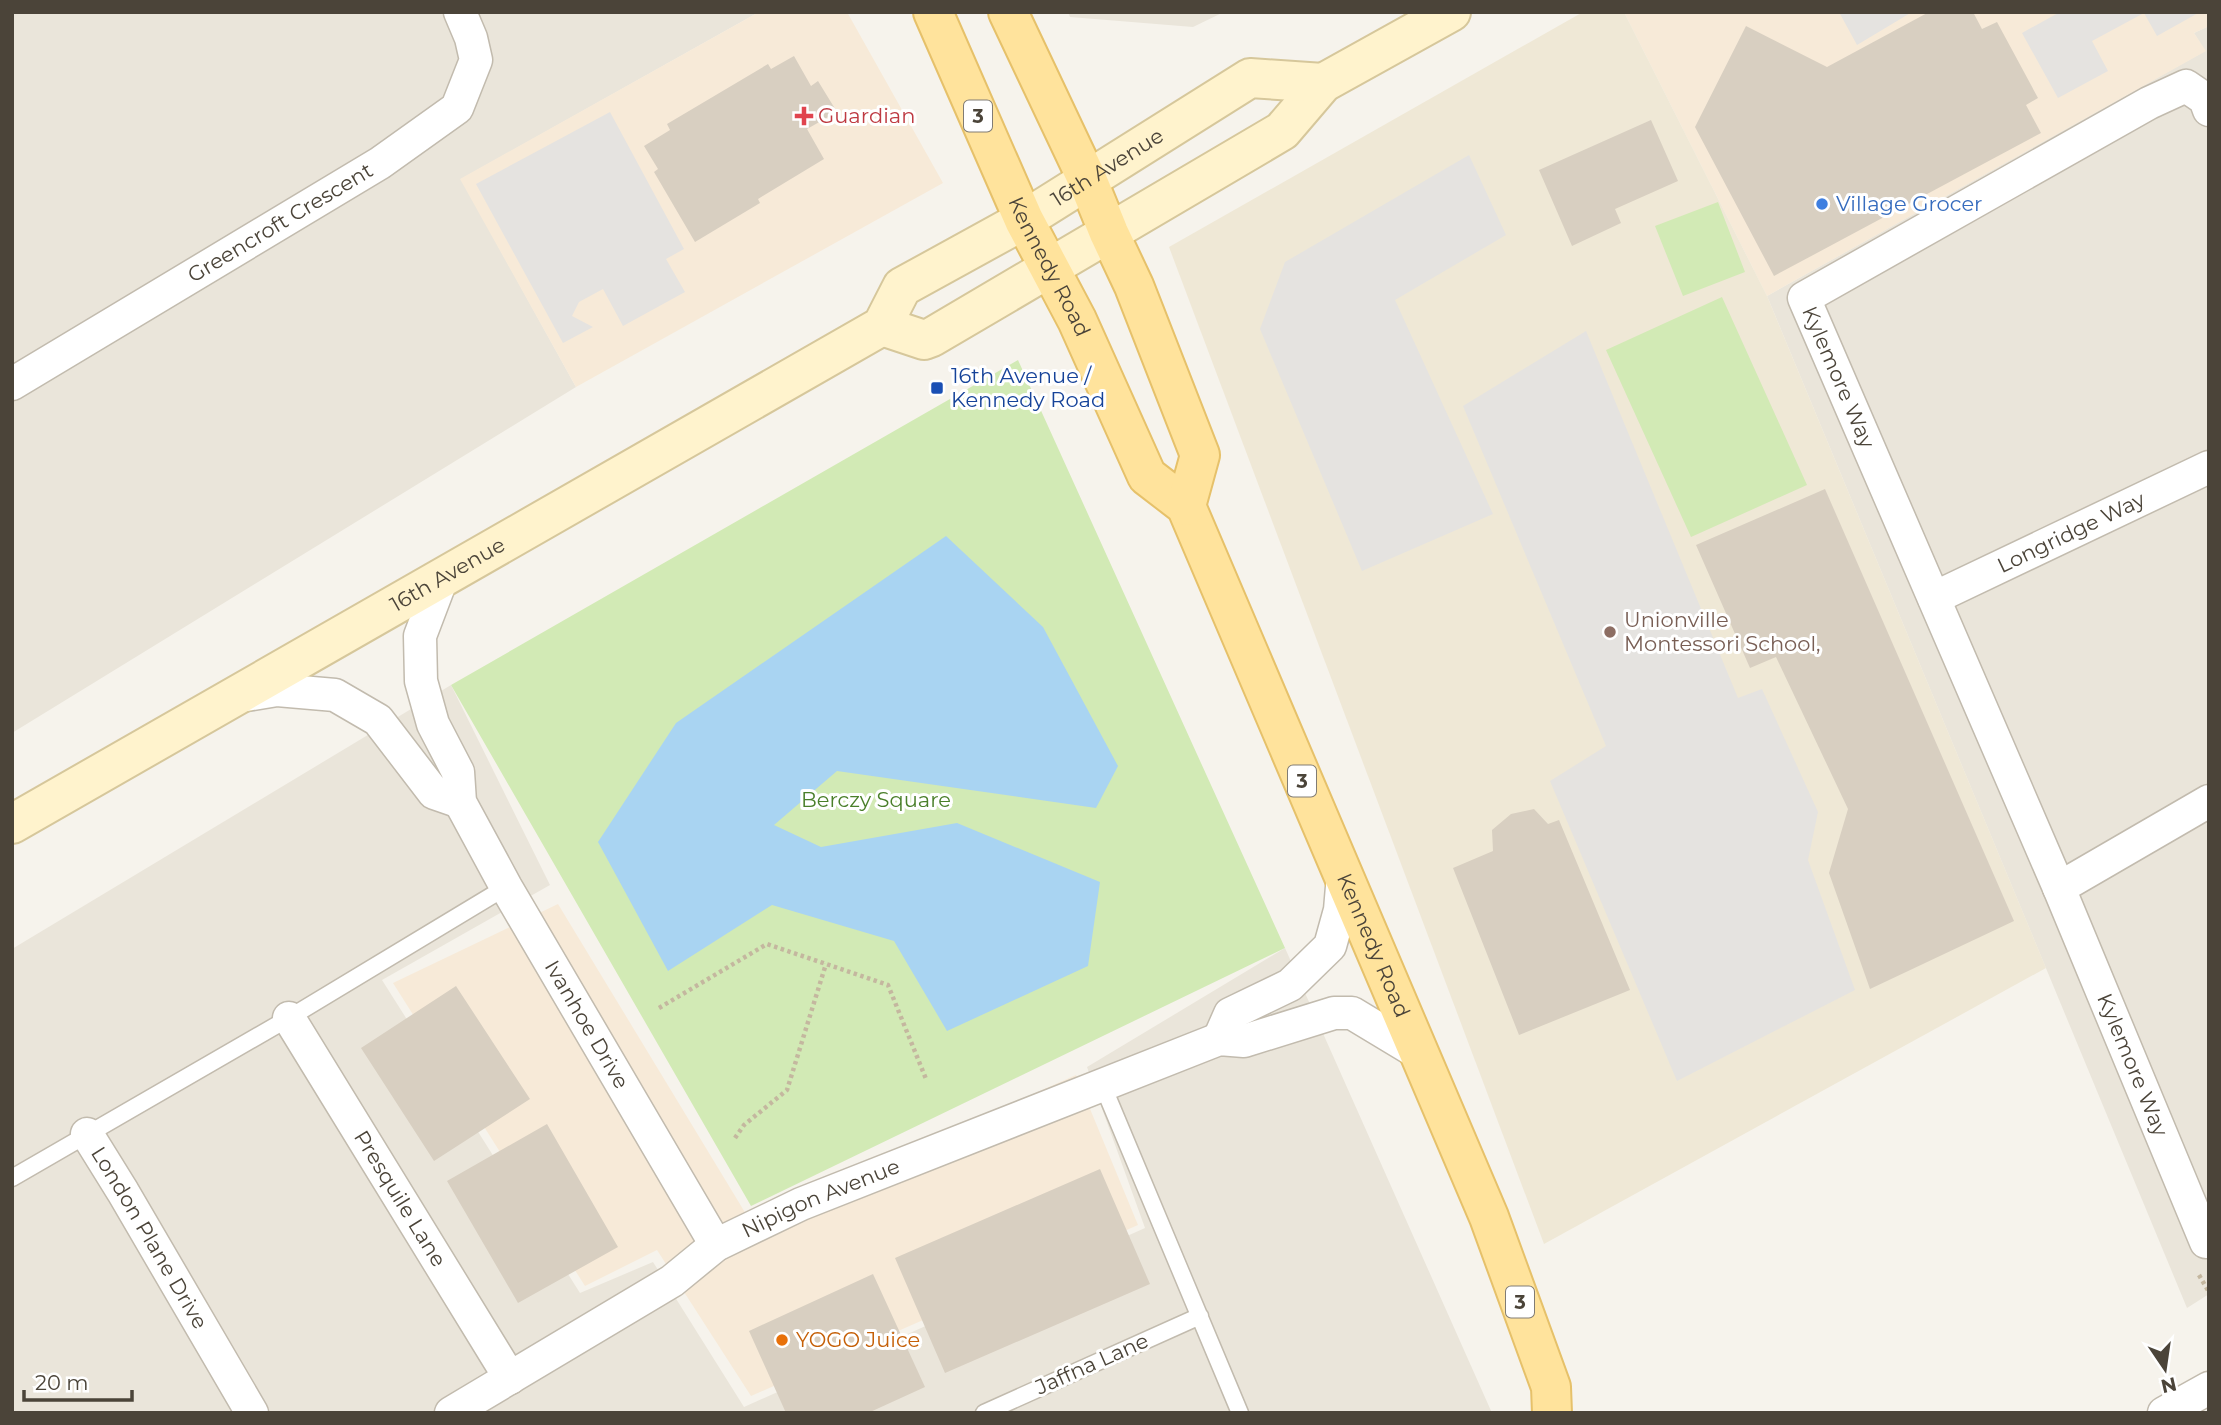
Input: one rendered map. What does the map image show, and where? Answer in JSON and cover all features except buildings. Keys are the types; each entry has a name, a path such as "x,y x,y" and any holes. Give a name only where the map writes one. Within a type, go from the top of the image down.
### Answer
{"main road":[{"name":"Kennedy Road","path":"933,12 1024,219 1077,320 1147,476 1186,506 1489,1216 1560,1404"},
{"path":"1007,12 1087,179 1134,286 1200,455 1186,506"},
{"path":"882,326 919,338 929,338 1282,131 1322,83 1451,12"},
{"name":"16th Avenue","path":"12,824 882,326 902,287 1024,219 1250,78 1322,83"}],"street":[{"name":"Greencroft Crescent","path":"12,383 380,163 457,108 475,60 471,38 460,12"},
{"name":"Kylemore Way","path":"2207,1241 2059,888 1804,298 2149,103 2186,86 2205,99 2209,110"},
{"name":"Longridge Way","path":"1934,598 2209,467"},
{"name":"Ivanhoe Drive","path":"442,578 421,636 421,681 433,724 458,772 460,802 506,887 716,1245"},
{"path":"234,697 277,690 335,695 378,720 434,793 460,802"},
{"path":"2059,888 2209,801"},
{"path":"1219,1039 1230,1014 1290,985 1330,946 1340,910 1343,875"},
{"name":"Nipigon Avenue","path":"451,1413 672,1281 716,1245 801,1204 1219,1039 1244,1041 1334,1013 1352,1013 1420,1055"},
{"name":"Presquile Lane","path":"289,1018 510,1378"},
{"name":"London Plane Drive","path":"87,1134 252,1413"},
{"path":"2164,1413 2209,1388"}],"lane":[{"path":"12,1178 289,1018 506,887"},
{"path":"1104,1086 1240,1413"},
{"name":"Jaffna Lane","path":"984,1413 1200,1316"}],"path":[{"path":"659,1009 767,944 888,985 926,1079"},
{"path":"735,1138 744,1125 787,1090 826,964"}],"shaded area":[{"path":"12,12 759,12 461,179 576,387 12,733"},
{"path":"759,12 847,12 943,183 576,387 460,179"},
{"path":"1068,12 1224,12 1193,27 1070,17"},
{"name":"Unionville Montessori School,","path":"1583,12 1624,12 1767,296 2046,968 1544,1244 1169,247"},
{"name":"Village Grocer","path":"1624,12 2209,12 2209,26 2194,33 2206,51 1767,296"},
{"path":"1839,12 1912,12 1857,45"},
{"path":"2060,12 2200,12 2157,36 2144,13 2092,41 2108,71 2058,98 2022,33"},
{"path":"2209,26 2209,1294 2187,1308 1767,296 2205,51 2194,33"},
{"path":"610,112 684,249 666,259 685,292 623,326 603,289 579,302 572,316 593,327 563,343 476,184"},
{"path":"1469,155 1506,235 1395,300 1493,514 1362,571 1260,329 1285,262"},
{"path":"1586,331 1738,698 1762,689 1818,812 1808,860 1855,990 1677,1081 1550,781 1606,746 1463,406"},
{"path":"451,685 550,885 382,980 580,1293 653,1262 744,1407 1145,1228 1087,1067 1285,948 1492,1413 12,1413 12,949"},
{"path":"558,904 749,1219 1076,1075 1138,1225 751,1396 657,1250 585,1286 393,983"}],"green space":[{"path":"1718,202 1745,272 1683,296 1655,226"},
{"path":"1722,297 1807,485 1691,537 1606,350"},
{"name":"Berczy Square","path":"1018,360 1285,948 751,1206 451,685"}],"water":[{"path":"946,536 1043,627 1118,766 1096,808 837,771 774,825 821,847 957,823 1100,882 1088,966 947,1031 894,941 772,905 668,971 598,842 676,723"}],"place":[{"name":"Guardian","path":"804,116"},
{"name":"Village Grocer","path":"1822,204"},
{"name":"16th Avenue / Kennedy Road","path":"937,388"},
{"name":"Unionville Montessori School,","path":"1610,632"},
{"name":"YOGO Juice","path":"782,1340"}]}
